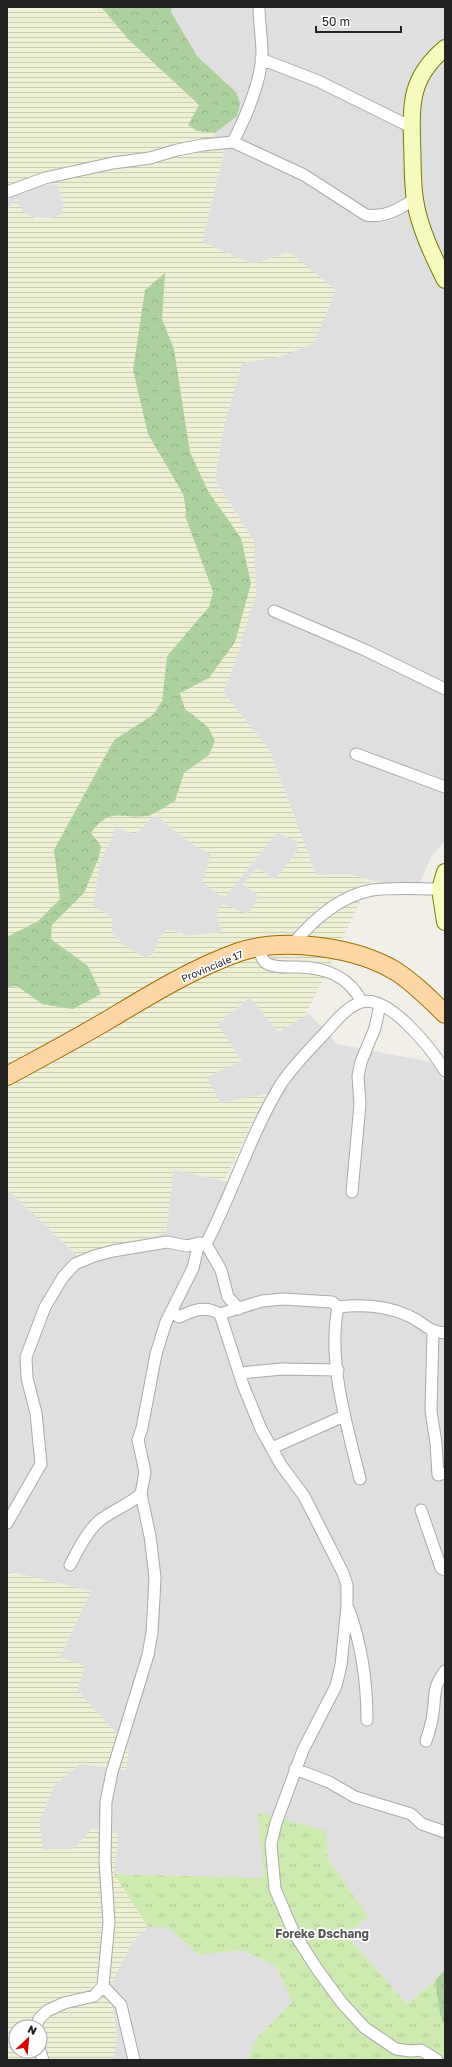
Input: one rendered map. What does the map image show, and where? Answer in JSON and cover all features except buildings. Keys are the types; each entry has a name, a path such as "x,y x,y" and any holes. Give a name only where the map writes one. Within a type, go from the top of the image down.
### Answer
{"main road":[{"name":"Provinciale 17","path":"7,1076 196,970 240,952 259,949 292,946 362,955 396,972 419,988 445,1014"}],"street":[{"path":"233,142 254,91 261,59 258,7"},
{"path":"445,48 428,66 420,78 412,100 411,127 415,199 421,223 445,280"},
{"path":"261,59 318,81 411,127"},
{"path":"7,192 45,178 112,163 150,158 177,150 202,145 233,142 304,175 366,215 376,217 392,213 415,199"},
{"path":"274,611 365,650 445,689"},
{"path":"356,754 445,787"},
{"path":"445,872 440,889 445,922"},
{"path":"292,946 308,926 330,909 350,898 370,890 440,889"},
{"path":"259,949 263,959 268,964 279,967 320,968 338,975 350,983 362,1002"},
{"path":"39,2019 47,2010 64,2003 94,1996 103,1986 109,1922 104,1861 106,1802 112,1772 142,1677 152,1632 155,1578 150,1536 140,1494 145,1472 138,1440 142,1428 156,1354 171,1311 194,1268 202,1243 218,1221 267,1109 282,1082 330,1027 348,1010 362,1002 380,1005 394,1013 407,1024 434,1053 445,1071"},
{"path":"352,1192 360,1104 358,1076 361,1062 375,1028 380,1005"},
{"path":"7,1523 41,1464 36,1413 27,1378 26,1357 45,1307 63,1277 75,1264 94,1256 113,1251 167,1242 187,1246 202,1243"},
{"path":"202,1243 221,1270 228,1297 239,1309"},
{"path":"171,1311 180,1317 198,1308 214,1311 220,1314 262,1301 305,1299 332,1302 338,1307 357,1304 380,1306 410,1316 433,1332 445,1333"},
{"path":"338,1307 335,1323 335,1351 344,1416 360,1479"},
{"path":"220,1314 239,1373 261,1429 304,1496 343,1573 347,1585 345,1642 336,1686 303,1750 295,1769 276,1823 271,1844 275,1889 294,1933 342,2003 365,2028 396,2050 421,2050 437,2060"},
{"path":"433,1332 431,1411 436,1442 438,1475 445,1473"},
{"path":"239,1373 282,1369 338,1370"},
{"path":"272,1448 344,1416"},
{"path":"70,1565 88,1533 100,1521 129,1505 140,1494"},
{"path":"421,1510 441,1568 445,1570"},
{"path":"347,1606 362,1652 367,1694 367,1720"},
{"path":"426,1741 433,1711 436,1684 445,1671"},
{"path":"295,1769 329,1782 355,1797 410,1814 426,1826 445,1832"},
{"path":"103,1986 121,2005 134,2060"}],"shaded area":[{"path":"172,7 445,7 445,45 425,64 410,163 445,286 445,841 431,857 419,884 381,883 349,874 316,875 270,751 223,692 235,663 254,541 215,480 223,430 242,363 280,357 289,252 253,264 202,242 226,144 213,142 215,133 225,125 236,92 197,56 171,12"},
{"path":"445,54 445,276 422,217 414,103 437,62"},
{"path":"57,184 64,206 61,215 51,218 31,217 22,212 17,199 7,210 7,202 15,194 29,186"},
{"path":"155,815 192,844 211,854 277,833 297,841 298,851 277,877 272,880 262,870 243,884 259,896 248,914 216,912 222,932 187,936 172,930 159,939 154,953 146,958 128,948 112,934 112,918 93,905 100,862 116,828"},
{"path":"250,997 278,1032 309,1013 337,1044 431,1062 445,1083 445,1969 435,1981 407,2004 346,1935 367,1917 328,1859 265,1878 114,1874 118,1834 74,1849 42,1850 39,1821 55,1785 80,1764 126,1770 129,1747 76,1690 60,1657 91,1591 7,1571 7,1189 78,1256 174,1170 234,1183 272,1093 220,1103 206,1077 218,1024"},
{"path":"148,1927 167,1927 199,1955 242,1950 277,1967 292,2002 256,2039 248,2060 114,2060 117,2036 110,1986 132,1943"}],"green space":[{"path":"7,7 101,7 128,39 199,106 188,125 197,131 215,133 213,142 226,143 202,242 253,264 289,252 336,290 314,343 280,357 242,363 223,430 215,480 254,541 256,594 235,663 223,692 270,751 316,875 349,874 371,880 305,1016 278,1032 250,997 218,1024 242,1061 207,1077 220,1103 267,1094 224,1181 174,1170 166,1233 78,1256 7,1189 7,987 17,986 42,1004 88,966 51,939 52,925 84,893 99,857 101,846 91,833 100,821 115,815 148,816 175,801 184,773 209,755 208,727 185,709 180,693 209,678 234,642 251,583 241,538 208,491 190,452 174,349 162,319 165,273 148,434 183,494 186,510 185,517 213,592 209,607 167,656 162,701 154,714 114,740 54,850 60,899 38,921 7,937 7,210 17,199 23,212 36,219 51,218 61,215 64,206 57,184 29,186 15,194 7,202","holes":["155,815 192,844 211,854 202,882 224,899 277,833 297,841 298,851 277,877 272,879 262,870 256,869 243,884 259,896 248,914 223,904 216,912 222,932 187,936 171,930 165,930 159,939 154,953 146,958 128,948 112,934 112,918 93,905 100,862 116,828 136,834"]},
{"path":"101,7 172,7 171,12 197,56 236,92 240,104 237,116 215,133 197,131 188,125 199,105 128,39"},
{"path":"165,273 162,319 174,349 190,452 208,491 241,538 251,583 235,642 209,678 180,693 185,709 208,727 215,741 209,755 184,773 175,801 147,816 110,817 104,819 98,825 91,833 101,846 99,857 84,893 52,925 51,939 88,966 101,994 73,1009 42,1004 17,986 7,987 7,937 38,921 60,899 54,850 114,740 154,714 162,701 167,656 209,607 213,592 185,516 186,510 183,494 148,434 133,370 145,290"},
{"path":"7,1571 91,1591 60,1657 85,1666 77,1690 129,1747 126,1770 80,1764 55,1785 39,1821 43,1850 74,1849 92,1828 118,1834 114,1874 148,1927 132,1943 110,1986 117,2037 114,2060 7,2060"},
{"path":"258,1812 326,1831 328,1859 368,1917 346,1935 407,2004 435,1981 440,2014 445,2027 445,2060 248,2060 256,2039 292,2002 277,1967 242,1950 199,1955 167,1927 148,1927 114,1874 264,1878"},
{"path":"445,1969 445,2027 440,2014 435,1981"}],"district":[{"name":"Foreke Dschang","path":"322,1934"}]}
